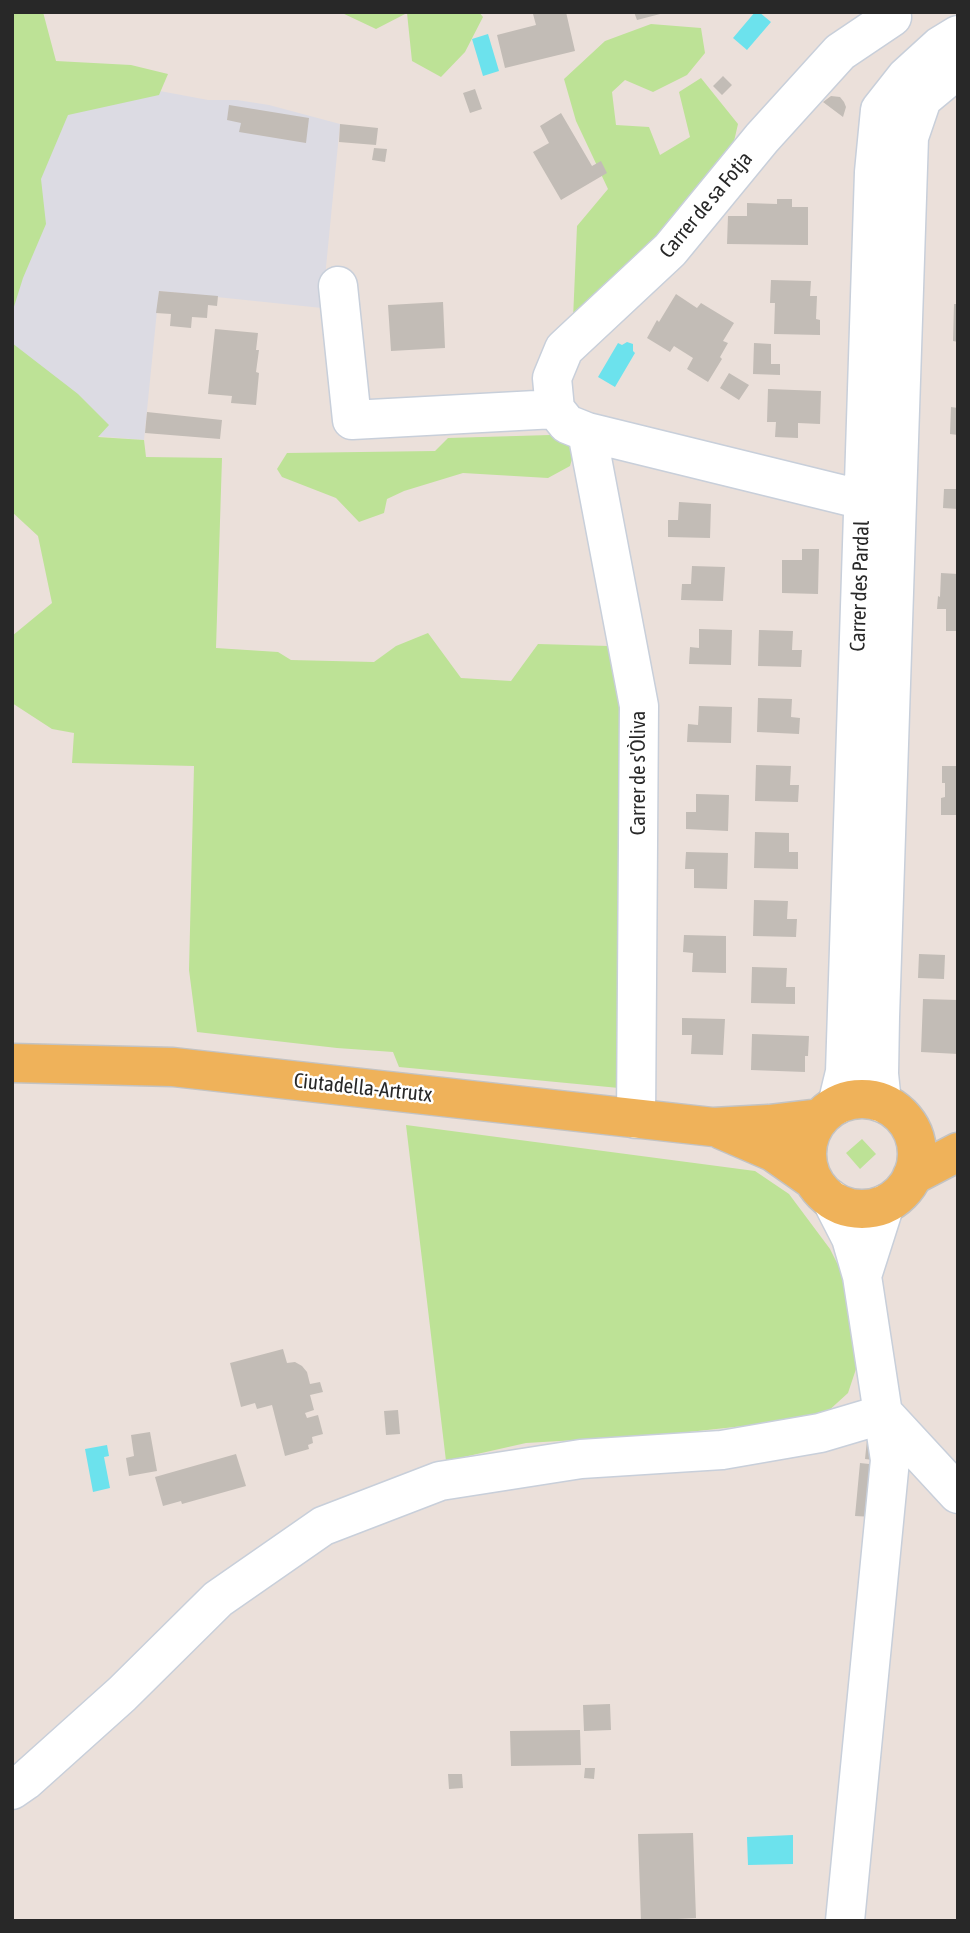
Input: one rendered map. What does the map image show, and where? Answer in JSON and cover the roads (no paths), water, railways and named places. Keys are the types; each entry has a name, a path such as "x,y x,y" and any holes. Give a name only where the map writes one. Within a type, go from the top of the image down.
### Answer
{"main road":[{"name":"Ciutadella-Artrutx","path":"12,1063 173,1067 713,1127"},
{"path":"713,1127 769,1124 829,1111 852,1100 867,1099 895,1114 958,1128"},
{"path":"822,1190 808,1165 807,1148 812,1132 829,1111"},
{"path":"713,1127 773,1152 844,1206 872,1208 885,1204 905,1188 912,1176 916,1159 915,1141 895,1114"},
{"path":"912,1176 958,1152"}],"street":[{"path":"892,15 914,88"},
{"name":"Carrer de sa Fotja","path":"555,410 552,378 564,349 670,250 762,138 840,52 892,15"},
{"path":"914,88 940,46 958,35"},
{"path":"914,88 958,69"},
{"name":"Carrer des Pardal","path":"895,1114 879,1074 881,500 874,172 880,110 914,88"},
{"path":"338,286 352,421 555,410 567,424 587,432 881,500"},
{"name":"Carrer de s'Òliva","path":"587,432 639,706 636,1119"},
{"name":"Carrer des Pardal","path":"829,1111 845,1072 881,500"},
{"path":"822,1190 851,1238 862,1276 890,1460 845,1921"},
{"path":"862,1276 885,1204"},
{"path":"884,1414 958,1494"},
{"path":"12,1790 122,1694 218,1599 323,1527 440,1480 581,1459 722,1450 820,1433 884,1414"}],"water":[{"path":"755,12 759,12 771,22 747,50 733,38"},
{"path":"488,34 499,71 483,76 472,39"},
{"path":"627,342 633,344 635,353 615,387 598,377 618,343 622,345"},
{"path":"107,1445 109,1456 104,1457 110,1488 93,1492 85,1449"},
{"path":"793,1835 793,1864 748,1865 747,1837"}]}
